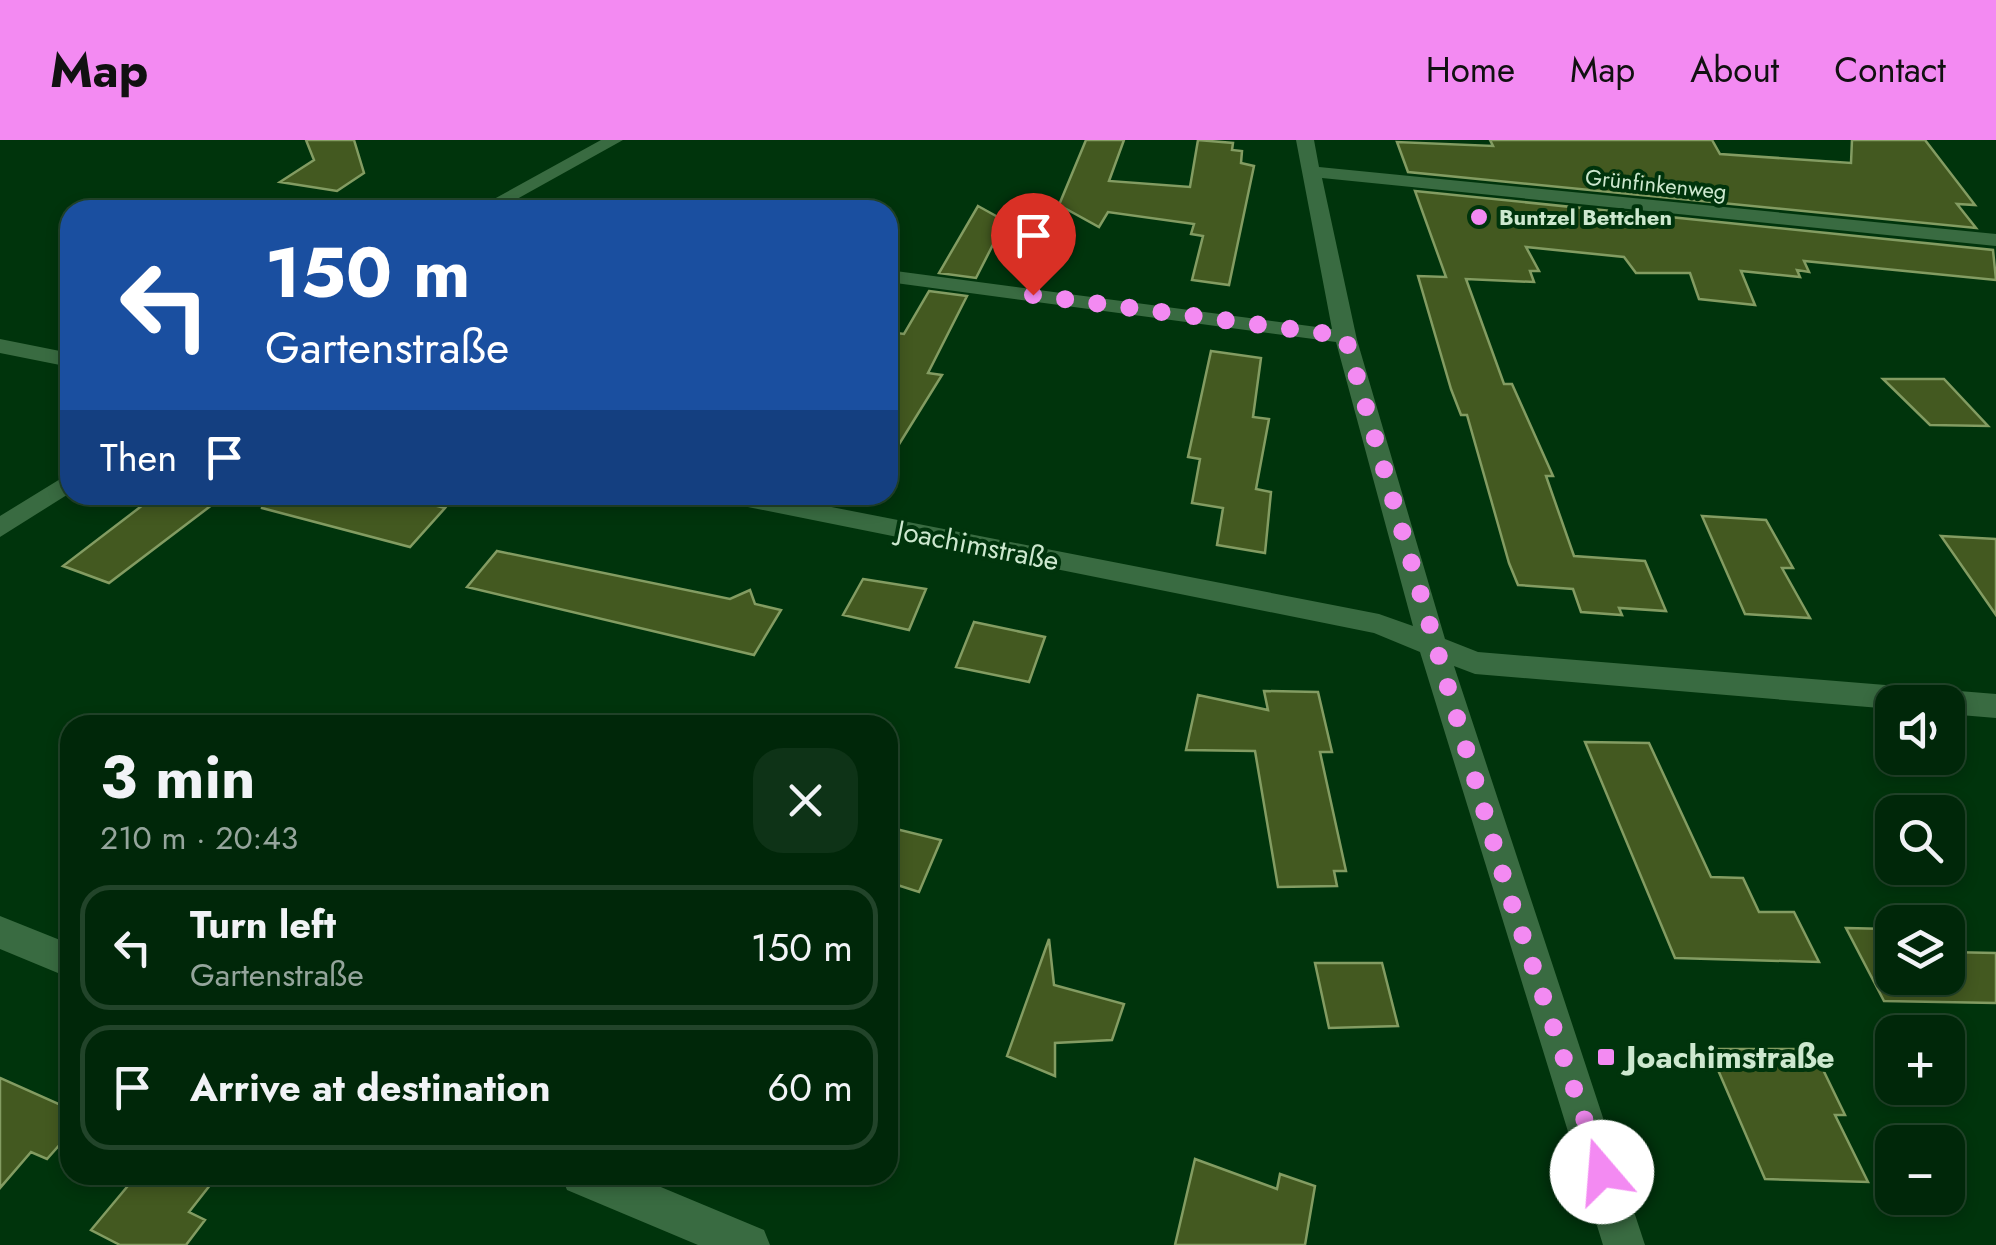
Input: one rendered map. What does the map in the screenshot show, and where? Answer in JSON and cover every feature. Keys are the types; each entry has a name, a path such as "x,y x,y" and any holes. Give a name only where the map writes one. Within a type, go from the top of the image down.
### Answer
{"street":[{"path":"502,200 614,140"},
{"path":"1305,140 1345,336 1435,648 1508,892 1624,1245"},
{"name":"Grünfinkenweg","path":"1311,172 1996,240"},
{"path":"898,277 1345,336"},
{"path":"0,346 60,358"},
{"path":"0,528 60,489"},
{"name":"Joachimstraße","path":"778,505 1379,624 1475,663 1996,706"},
{"path":"0,932 60,957"},
{"path":"606,1185 749,1245"}],"building":[{"path":"306,140 354,140 364,173 337,191 280,182 314,160"},
{"path":"1086,140 1124,140 1109,181 1190,187 1198,140 1233,143 1232,150 1242,151 1241,163 1254,166 1229,285 1192,280 1203,236 1191,234 1194,224 1108,212 1099,227 1059,205"},
{"path":"1490,140 1712,140 1720,154 1851,163 1852,140 1925,140 1975,205 1957,204 1976,228 1408,172 1397,142 1493,146"},
{"path":"1415,191 1993,250 1996,280 1804,261 1809,272 1797,270 1800,277 1741,271 1755,305 1699,299 1690,273 1636,273 1624,257 1526,247 1539,271 1530,271 1534,282 1466,279 1504,384 1512,384 1553,476 1546,476 1574,556 1645,561 1666,611 1619,608 1622,615 1581,612 1573,589 1518,585 1509,563 1467,415 1461,415 1451,389 1418,276 1446,277"},
{"path":"978,206 1005,221 976,278 939,273"},
{"path":"929,291 967,296 928,373 942,375 898,446 898,333 904,334"},
{"path":"1211,351 1261,358 1253,417 1269,419 1256,489 1271,492 1265,553 1217,545 1223,508 1192,503 1200,459 1188,457"},
{"path":"1883,379 1944,379 1988,426 1930,425"},
{"path":"143,505 212,505 109,583 63,566"},
{"path":"434,505 445,508 410,547 262,508"},
{"path":"1702,516 1766,520 1793,568 1782,568 1810,618 1745,614"},
{"path":"1941,536 1996,539 1996,615"},
{"path":"497,551 730,599 750,590 755,604 781,610 754,655 467,587"},
{"path":"863,579 926,589 909,630 843,615"},
{"path":"974,622 1045,637 1029,682 956,667"},
{"path":"1264,691 1318,692 1332,752 1320,752 1346,871 1334,871 1337,886 1278,887 1255,751 1186,750 1198,695 1268,710"},
{"path":"1585,742 1649,743 1711,877 1743,878 1759,912 1794,912 1819,962 1675,958"},
{"path":"898,829 941,840 919,892 898,885"},
{"path":"1846,928 1875,929 1875,984"},
{"path":"1049,939 1054,985 1124,1004 1112,1040 1055,1043 1055,1076 1007,1056"},
{"path":"1965,952 1996,953 1996,1003 1884,1001 1881,995 1965,995"},
{"path":"1315,963 1382,963 1398,1026 1329,1028"},
{"path":"1709,1049 1813,1049 1845,1115 1835,1115 1868,1182 1765,1179"},
{"path":"0,1078 60,1105 60,1144 47,1159 31,1152 0,1188"},
{"path":"1195,1159 1277,1189 1280,1174 1315,1186 1305,1245 1175,1245"},
{"path":"129,1185 210,1185 189,1212 205,1220 186,1245 120,1245 91,1230"}],"place":[{"name":"Buntzel Bettchen","path":"1479,217"},
{"name":"Joachimstraße","path":"1606,1057"}],"route":[{"path":"1033,295 1345,336 1508,892 1602,1172"}]}
